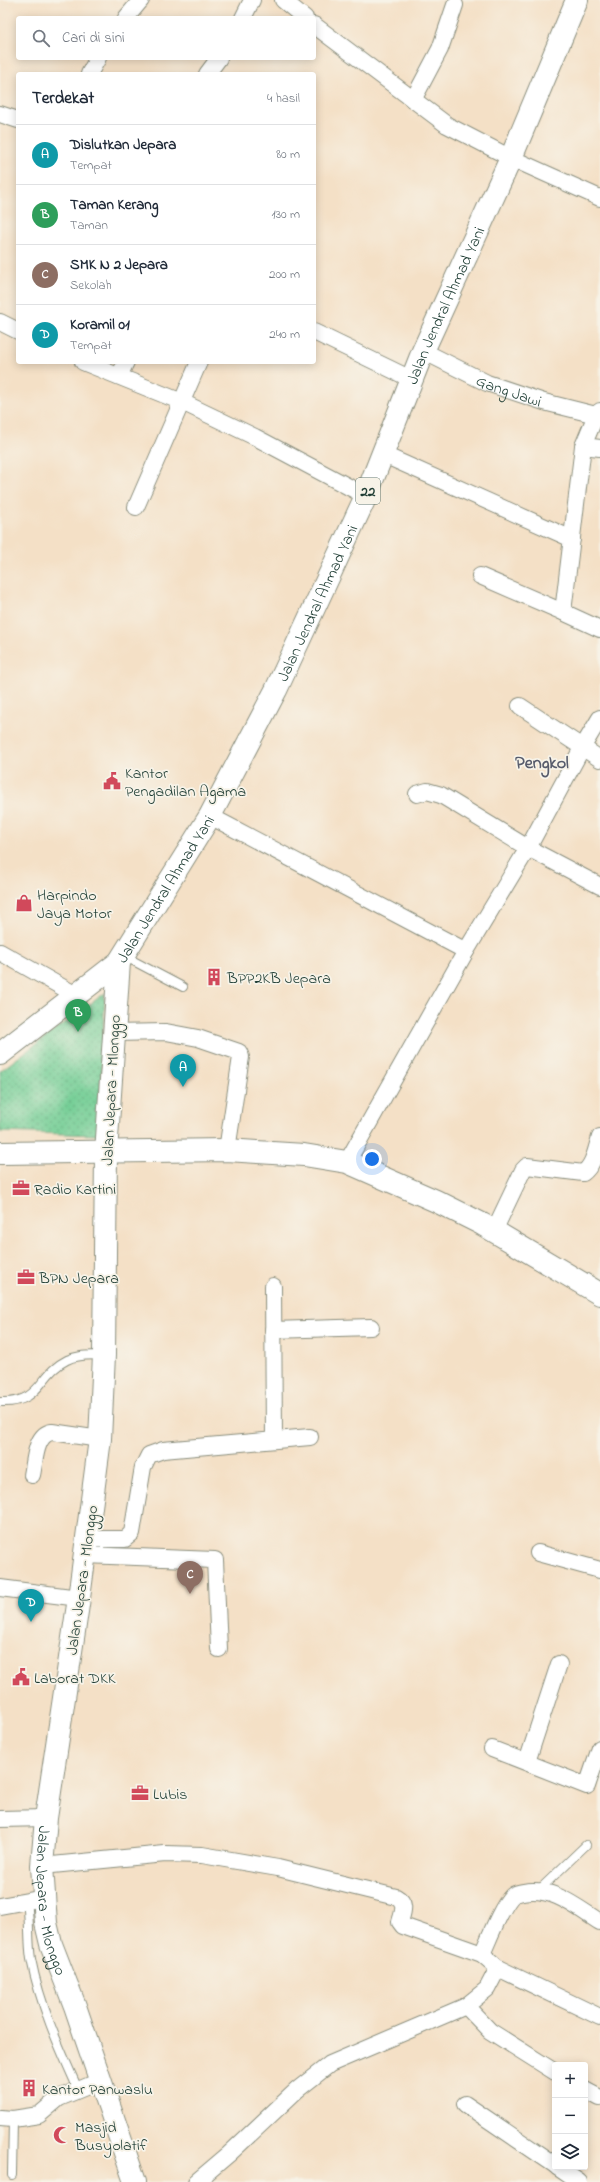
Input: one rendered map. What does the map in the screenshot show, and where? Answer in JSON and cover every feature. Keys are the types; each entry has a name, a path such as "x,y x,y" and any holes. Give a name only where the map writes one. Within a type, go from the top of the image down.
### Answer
{"main road":[{"name":"Jalan Jendral Ahmad Yani","path":"0,1054 121,959 210,816 279,683 366,496 411,379 511,158 573,2"},
{"name":"Jalan Jepara - Mlonggo","path":"121,959 113,1033 106,1153 104,1355 100,1439 79,1598 46,1818 42,1866 36,1899 46,1923 51,1944 75,2006 135,2182"},
{"path":"0,1153 106,1153 227,1150 304,1155 347,1162 436,1200 494,1231 600,1294"}],"street":[{"path":"128,16 141,0"},
{"path":"244,16 252,0"},
{"path":"283,0 303,16"},
{"path":"413,100 440,50 455,5"},
{"path":"316,27 447,125 511,158 600,198"},
{"path":"90,72 97,60"},
{"path":"208,72 218,60"},
{"path":"0,114 16,119"},
{"path":"0,322 16,330"},
{"path":"316,333 411,379"},
{"name":"Gang Jawi","path":"423,351 487,383 544,402 599,414"},
{"path":"94,364 123,369 182,402 255,437 366,496"},
{"path":"136,507 198,364"},
{"path":"563,612 583,446 599,414"},
{"path":"583,446 600,448"},
{"path":"382,454 572,539"},
{"path":"480,576 600,629"},
{"path":"520,706 600,759"},
{"path":"347,1162 466,951 528,848 582,748 600,718"},
{"path":"417,794 427,791 441,795 528,848 600,886"},
{"path":"210,816 466,951"},
{"path":"0,952 76,995"},
{"path":"113,1033 166,1032 198,1038 237,1050 241,1057 227,1150"},
{"path":"494,1231 522,1170 527,1166 583,1173 588,1169 591,1163 600,1137"},
{"path":"273,1286 274,1440"},
{"path":"273,1330 371,1327"},
{"path":"32,1475 40,1439 46,1434 52,1432 100,1439"},
{"path":"85,1547 125,1539 132,1533 143,1467 149,1455 162,1450 310,1437"},
{"path":"85,1547 215,1560 219,1649"},
{"path":"538,1553 600,1570"},
{"path":"0,1588 79,1598"},
{"path":"527,1762 559,1664"},
{"path":"492,1748 594,1788 600,1748"},
{"path":"0,1819 46,1818"},
{"path":"42,1866 165,1854 202,1855 231,1858 396,1897 401,1900 404,1906 400,1922 404,1926 482,1954 498,1968 600,2017"},
{"path":"482,1954 511,1897 517,1893 539,1890 547,1891 567,1901 600,1922"},
{"path":"0,1906 36,1899"},
{"path":"196,2182 229,2154 297,2090 330,2064 466,2006 487,1989 498,1968"},
{"path":"466,2006 490,2031 552,2070"},
{"path":"7,2118 39,2115 59,2098 100,2081"},
{"path":"588,2092 600,2098"},
{"path":"465,2104 552,2163"},
{"path":"562,2170 579,2182"}],"lane":[{"path":"121,959 183,987"},
{"path":"0,1402 12,1402 32,1394 57,1367 72,1357 104,1355"},
{"path":"539,1890 586,1845"},
{"path":"36,1899 29,1944 37,1982 44,2006 78,2089"},
{"path":"7,2118 12,2175"}],"green space":[{"path":"105,993 98,1135 0,1132 0,1071"}],"place":[{"name":"Kantor Pengadilan Agama","path":"112,781"},
{"name":"Harpindo Jaya Motor","path":"24,903"},
{"name":"BPP2KB Jepara","path":"214,977"},
{"name":"Taman Kerang","path":"78,1032"},
{"name":"Dislutkan Jepara","path":"183,1087"},
{"name":"Radio Kartini","path":"21,1188"},
{"name":"BPN Jepara","path":"26,1277"},
{"name":"SMK N 2 Jepara","path":"190,1594"},
{"name":"Koramil 01","path":"31,1622"},
{"name":"Laborat DKK","path":"21,1677"},
{"name":"Lubis","path":"140,1793"},
{"name":"Kantor Panwaslu","path":"29,2088"},
{"name":"Masjid Busyolatif","path":"62,2135"}],"district":[{"name":"Pengkol","path":"542,762"}]}
